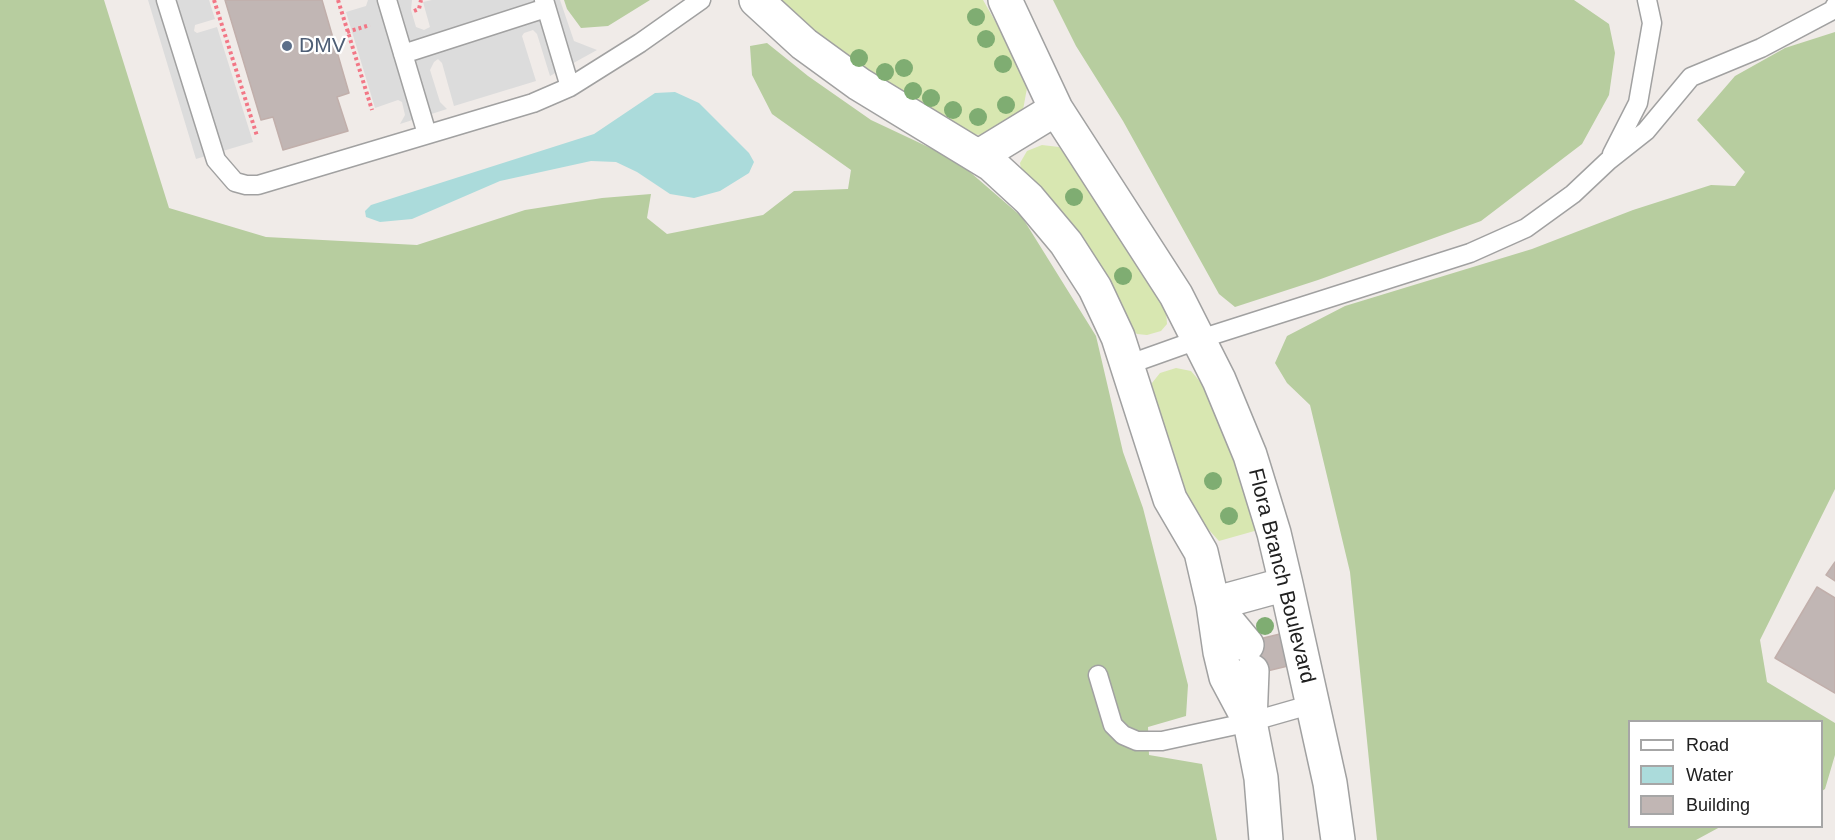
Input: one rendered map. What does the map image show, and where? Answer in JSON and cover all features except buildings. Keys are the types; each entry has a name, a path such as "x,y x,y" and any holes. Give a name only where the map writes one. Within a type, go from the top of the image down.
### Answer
{"street":[{"path":"756,0 804,44 860,84 992,165 1029,199 1066,243 1095,288 1118,337 1170,499 1201,552 1226,677 1250,722"},
{"name":"Flora Branch Boulevard","path":"1005,0 1056,109 1176,295 1200,339 1220,380 1250,455 1274,533 1286,584 1330,783 1338,840"},
{"path":"979,156 1056,109"},
{"path":"1213,604 1286,584"},
{"path":"1213,604 1250,658 1250,722 1261,778 1266,840"}],"lane":[{"path":"166,0 216,160 235,182 246,185 258,185 533,103 570,87 640,43 701,0"},
{"path":"387,0 427,134"},
{"path":"1608,161 1638,103 1652,23 1647,0"},
{"path":"403,54 545,4 570,87"},
{"path":"1128,365 1200,339 1470,253 1526,228 1573,194 1608,161 1646,131 1692,77 1761,48 1833,10 1835,6"},
{"path":"1098,675 1113,725 1123,735 1137,741 1162,741 1250,722 1313,704"}],"path":[{"path":"214,0 257,136"},
{"path":"338,0 372,110"}],"green space":[{"path":"0,0 104,0 169,208 266,237 417,245 525,210 602,198 651,194 647,218 667,234 763,215 794,191 848,189 851,170 772,114 752,75 750,46 767,43 808,76 871,120 956,160 1022,217 1096,336 1123,452 1143,508 1188,685 1186,716 1148,727 1149,755 1202,764 1217,840 0,840"},
{"path":"564,0 650,0 608,26 581,28 567,9"},
{"path":"770,0 983,0 1018,61 1027,88 1023,110 982,135 965,134 893,96"},
{"path":"1053,0 1574,0 1609,24 1615,53 1609,95 1582,144 1481,221 1318,280 1235,307 1219,294 1123,121 1076,46"},
{"path":"1835,32 1835,489 1760,640 1767,682 1835,723 1835,755 1825,789 1823,790 1823,720 1628,720 1628,828 1718,828 1696,840 1377,840 1350,572 1310,405 1287,383 1275,363 1287,336 1345,306 1532,249 1633,210 1711,185 1735,186 1745,172 1697,120 1735,76 1785,48"},
{"path":"1042,145 1059,147 1117,233 1166,311 1167,324 1161,331 1147,335 1137,334 1125,324 1022,176 1020,163 1027,151"},
{"path":"1176,368 1191,371 1203,385 1227,441 1258,530 1219,541 1189,508 1148,396 1152,383 1160,373"}],"shaded area":[{"path":"148,0 209,0 215,19 195,25 194,31 197,33 217,27 253,142 196,159"},
{"path":"368,0 412,0 411,10 416,27 424,30 430,27 423,2 432,0 560,0 574,41 597,50 550,76 537,34 533,30 524,33 522,36 536,81 454,106 442,63 438,59 430,70 440,102 447,109 400,124 405,115 402,102 398,100 375,108 346,12 366,6"}],"water":[{"path":"675,92 699,103 749,153 754,162 749,173 720,191 694,198 670,194 637,172 616,162 591,161 500,181 412,219 380,222 366,217 365,211 371,205 594,134 655,93"}],"place":[{"name":"DMV","path":"287,46"}]}
